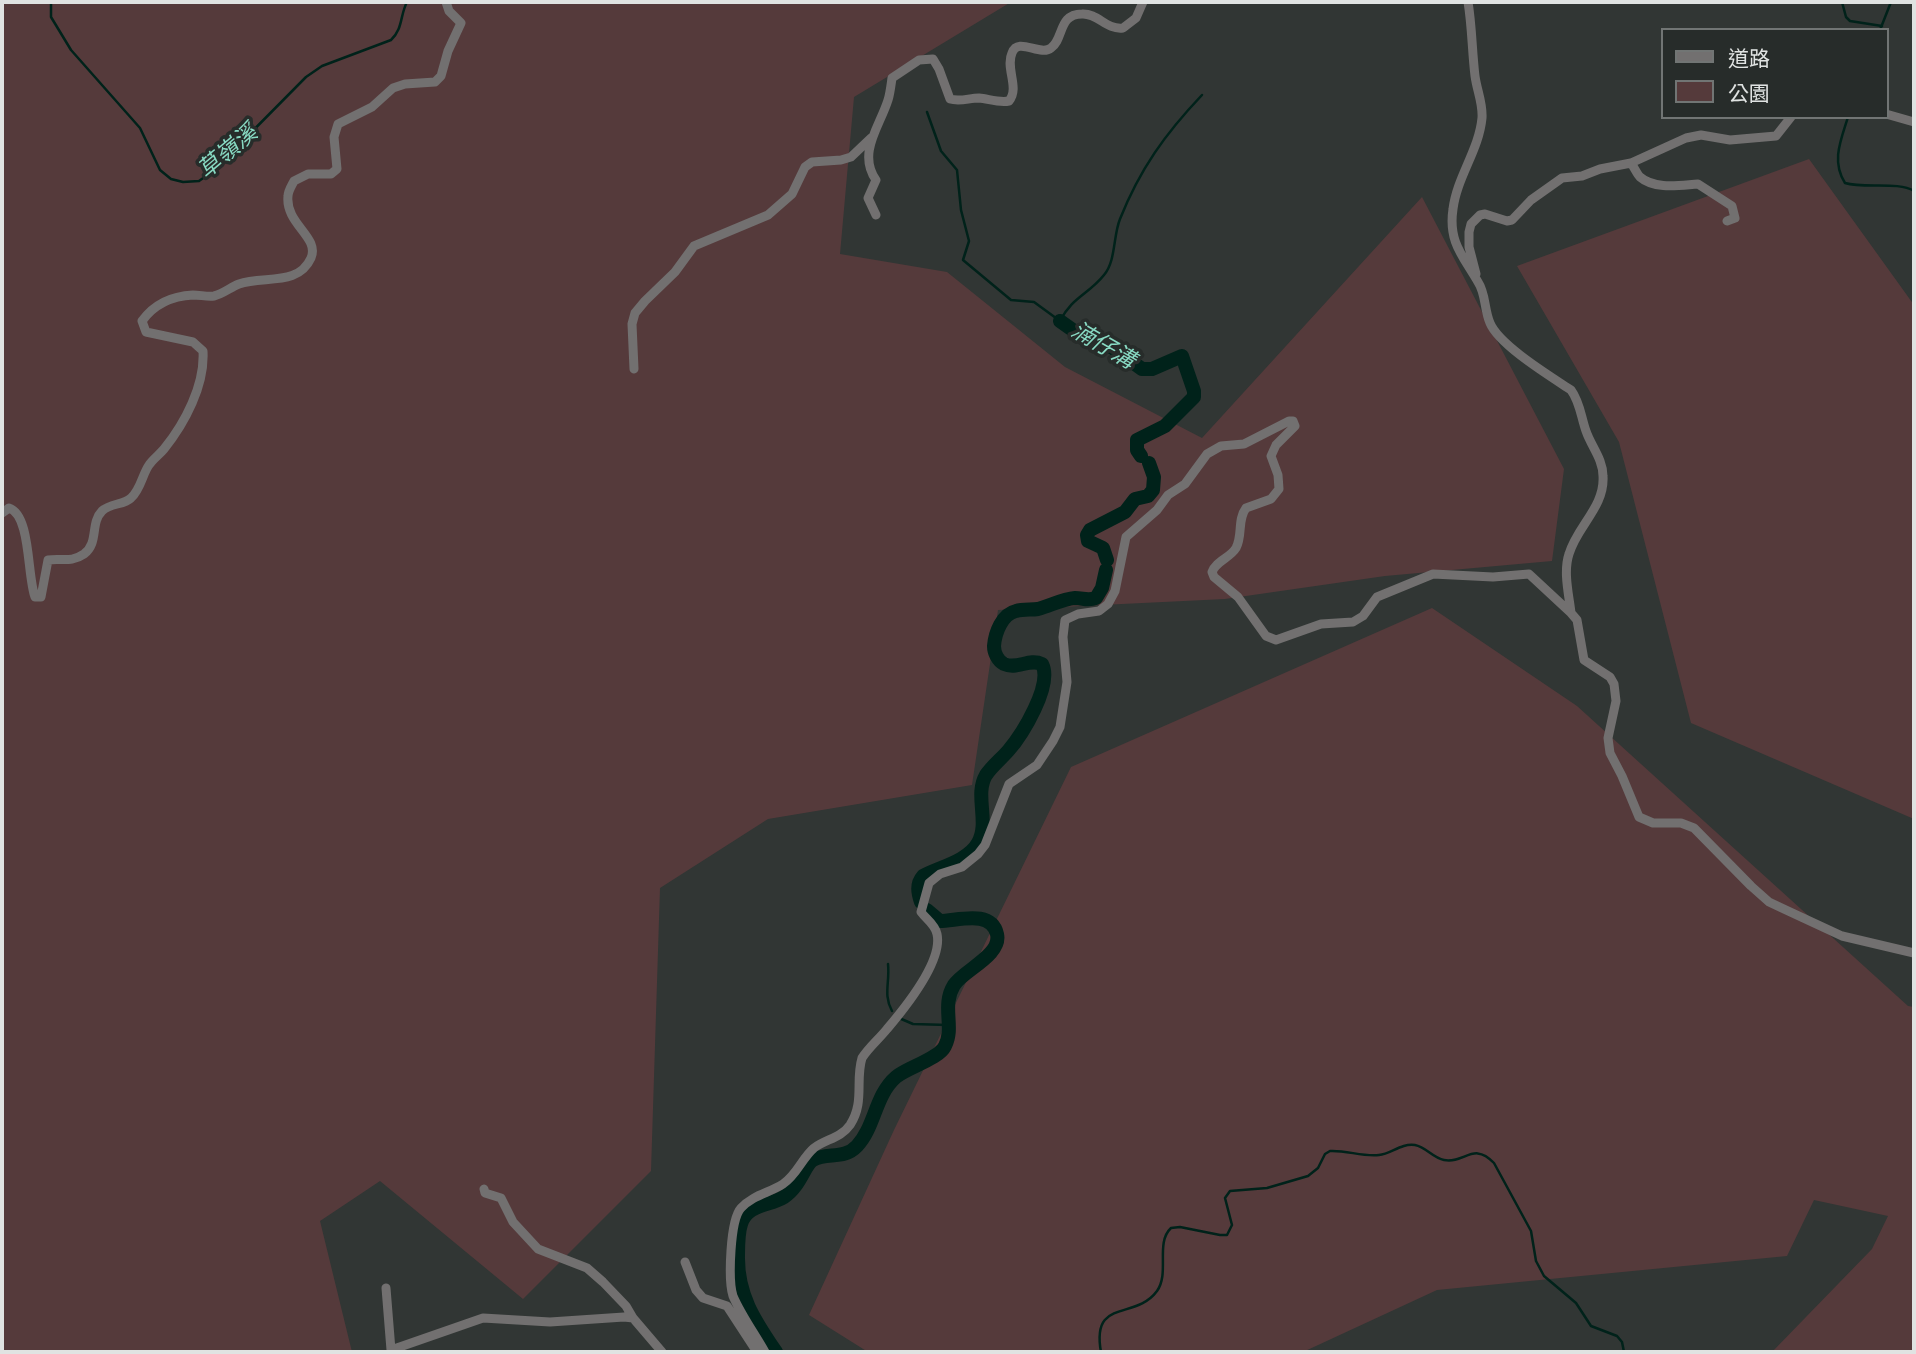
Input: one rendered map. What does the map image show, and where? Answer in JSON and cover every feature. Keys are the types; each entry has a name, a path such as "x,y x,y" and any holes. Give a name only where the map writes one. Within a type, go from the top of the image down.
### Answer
{"street":[{"path":"2,513 9,508 19,515 26,537 31,584 35,597 41,597 48,560 68,561 88,552 96,530 96,520 102,511 110,506 131,499 144,480 151,462 163,450 182,422 203,374 203,351 193,342 146,332 142,321 158,304 174,296 215,296 241,283 279,280 298,272 310,261 314,250 312,242 296,225 289,206 288,195 294,181 308,174 331,174 337,169 334,137 338,124 372,107 393,88 405,84 435,82 441,76 461,23 449,11 446,2"},
{"path":"876,215 868,198 876,180 870,162 871,138 888,100 892,78 919,60 933,59 947,95 954,101 974,98 1003,103 1009,101 1013,94 1010,62 1015,48 1020,46 1037,51 1050,50 1064,22 1078,14 1090,15 1111,27 1123,28 1136,18 1143,2"},
{"path":"1468,2 1482,117 1480,134 1457,192 1452,229 1457,247 1479,282"},
{"path":"1888,115 1914,122"},
{"path":"1571,613 1568,555 1574,540 1598,503 1603,489 1601,463 1586,433 1576,397 1571,390 1518,354 1490,325 1469,247 1469,232 1477,217 1485,214 1512,220 1531,200 1562,178 1582,176 1600,169 1631,163 1686,138 1700,135 1730,140 1776,136 1789,119"},
{"path":"634,369 632,324 635,313 675,272 694,246 768,215 792,194 805,167 812,162 851,157 871,138"},
{"path":"1631,163 1640,177 1648,181 1661,185 1703,186 1732,206 1735,218 1727,221"},
{"path":"765,1352 732,1294 732,1236 737,1213 753,1198 783,1184 809,1152 846,1131 852,1123 861,1090 859,1068 862,1058 908,1002 935,954 938,943 936,930 921,912 929,883 940,874 962,867 978,854 985,845 1009,784 1037,765 1060,727 1067,682 1063,636 1065,620 1078,614 1099,611 1108,604 1115,591 1126,537 1157,510 1168,495 1185,484 1208,454 1221,446 1244,444 1289,421 1295,424 1272,452 1280,482 1276,495 1246,508 1241,520 1238,545 1212,572 1238,597 1261,630 1271,639 1284,638 1321,624 1353,622 1383,594 1427,575 1443,572 1493,577 1529,574 1577,620 1584,660 1610,677 1614,684 1616,701 1608,738 1610,753 1639,817 1653,822 1681,822 1694,828 1751,886 1769,902 1786,911 1842,936 1914,953"},
{"path":"484,1189 485,1193 501,1198 513,1222 538,1249 587,1268 607,1286 630,1310 633,1318 662,1352"},
{"path":"685,1262 700,1296 727,1306 757,1352"},
{"path":"386,1288 391,1350 483,1318 550,1322 633,1318"}],"green space":[{"path":"2,2 1011,2 854,97 840,254 947,272 1065,367 1202,438 1422,197 1564,469 1552,561 1385,576 1225,599 998,610 972,785 768,819 660,888 651,1171 523,1299 380,1181 320,1221 352,1352 2,1352"},
{"path":"1809,159 1914,305 1914,819 1691,723 1619,442 1517,266"},
{"path":"1432,608 1577,706 1908,1006 1914,1007 1914,1352 1772,1352 1872,1249 1888,1216 1814,1200 1787,1256 1437,1290 1303,1352 868,1352 809,1315 894,1130 1071,767"}],"waterway":[{"name":"草嶺溪","path":"51,2 51,17 71,50 140,128 160,170 171,179 183,182 199,181 213,171 306,77 322,66 391,40 398,31 407,2"},
{"path":"1842,2 1846,17 1850,21 1882,26"},
{"path":"1881,28 1891,2"},
{"name":"湳仔溝","path":"927,112 941,151 957,170 961,210 969,241 963,260 1011,300 1034,302 1060,321 1070,306 1108,269 1120,219 1136,184 1165,138 1202,95"},
{"path":"1847,119 1838,159 1845,183 1899,186 1914,191"},
{"name":"湳仔溝","path":"1060,321 1084,338 1113,348 1142,369 1152,369 1182,356 1194,397 1165,426 1137,440 1137,450 1141,456"},
{"name":"湳仔溝","path":"1107,560 1103,548 1088,541 1087,535 1090,530 1125,512 1135,499 1148,496 1153,490 1154,477 1149,463"},
{"name":"湳仔溝","path":"921,902 918,885 923,876 961,859 978,843 983,826 981,791 986,775 1021,734 1040,697 1044,673 1042,664 1032,662 1014,666 1004,664 998,659 994,646 1000,625 1007,616 1016,611 1038,609 1075,598 1096,598 1102,588 1106,570"},
{"name":"湳仔溝","path":"776,1352 754,1318 741,1283 738,1243 744,1217 754,1209 790,1193 813,1160 847,1153 857,1146 868,1130 889,1084 901,1073 942,1051 948,1039 949,1001 954,985 988,955 997,942 994,926 988,921 973,918 940,921 927,910"},
{"path":"888,964 887,994 892,1011"},
{"path":"899,1018 913,1024 948,1025"},
{"path":"1101,1352 1102,1323 1109,1316 1148,1300 1161,1284 1164,1242 1171,1228 1180,1227 1227,1235 1232,1225 1225,1198 1230,1191 1267,1188 1308,1176 1318,1168 1325,1154 1330,1151 1379,1155 1410,1145 1419,1146 1444,1160 1458,1159 1474,1153 1487,1157 1494,1163 1531,1231 1536,1261 1544,1276 1576,1303 1591,1326 1617,1336 1622,1342 1624,1352"}]}
